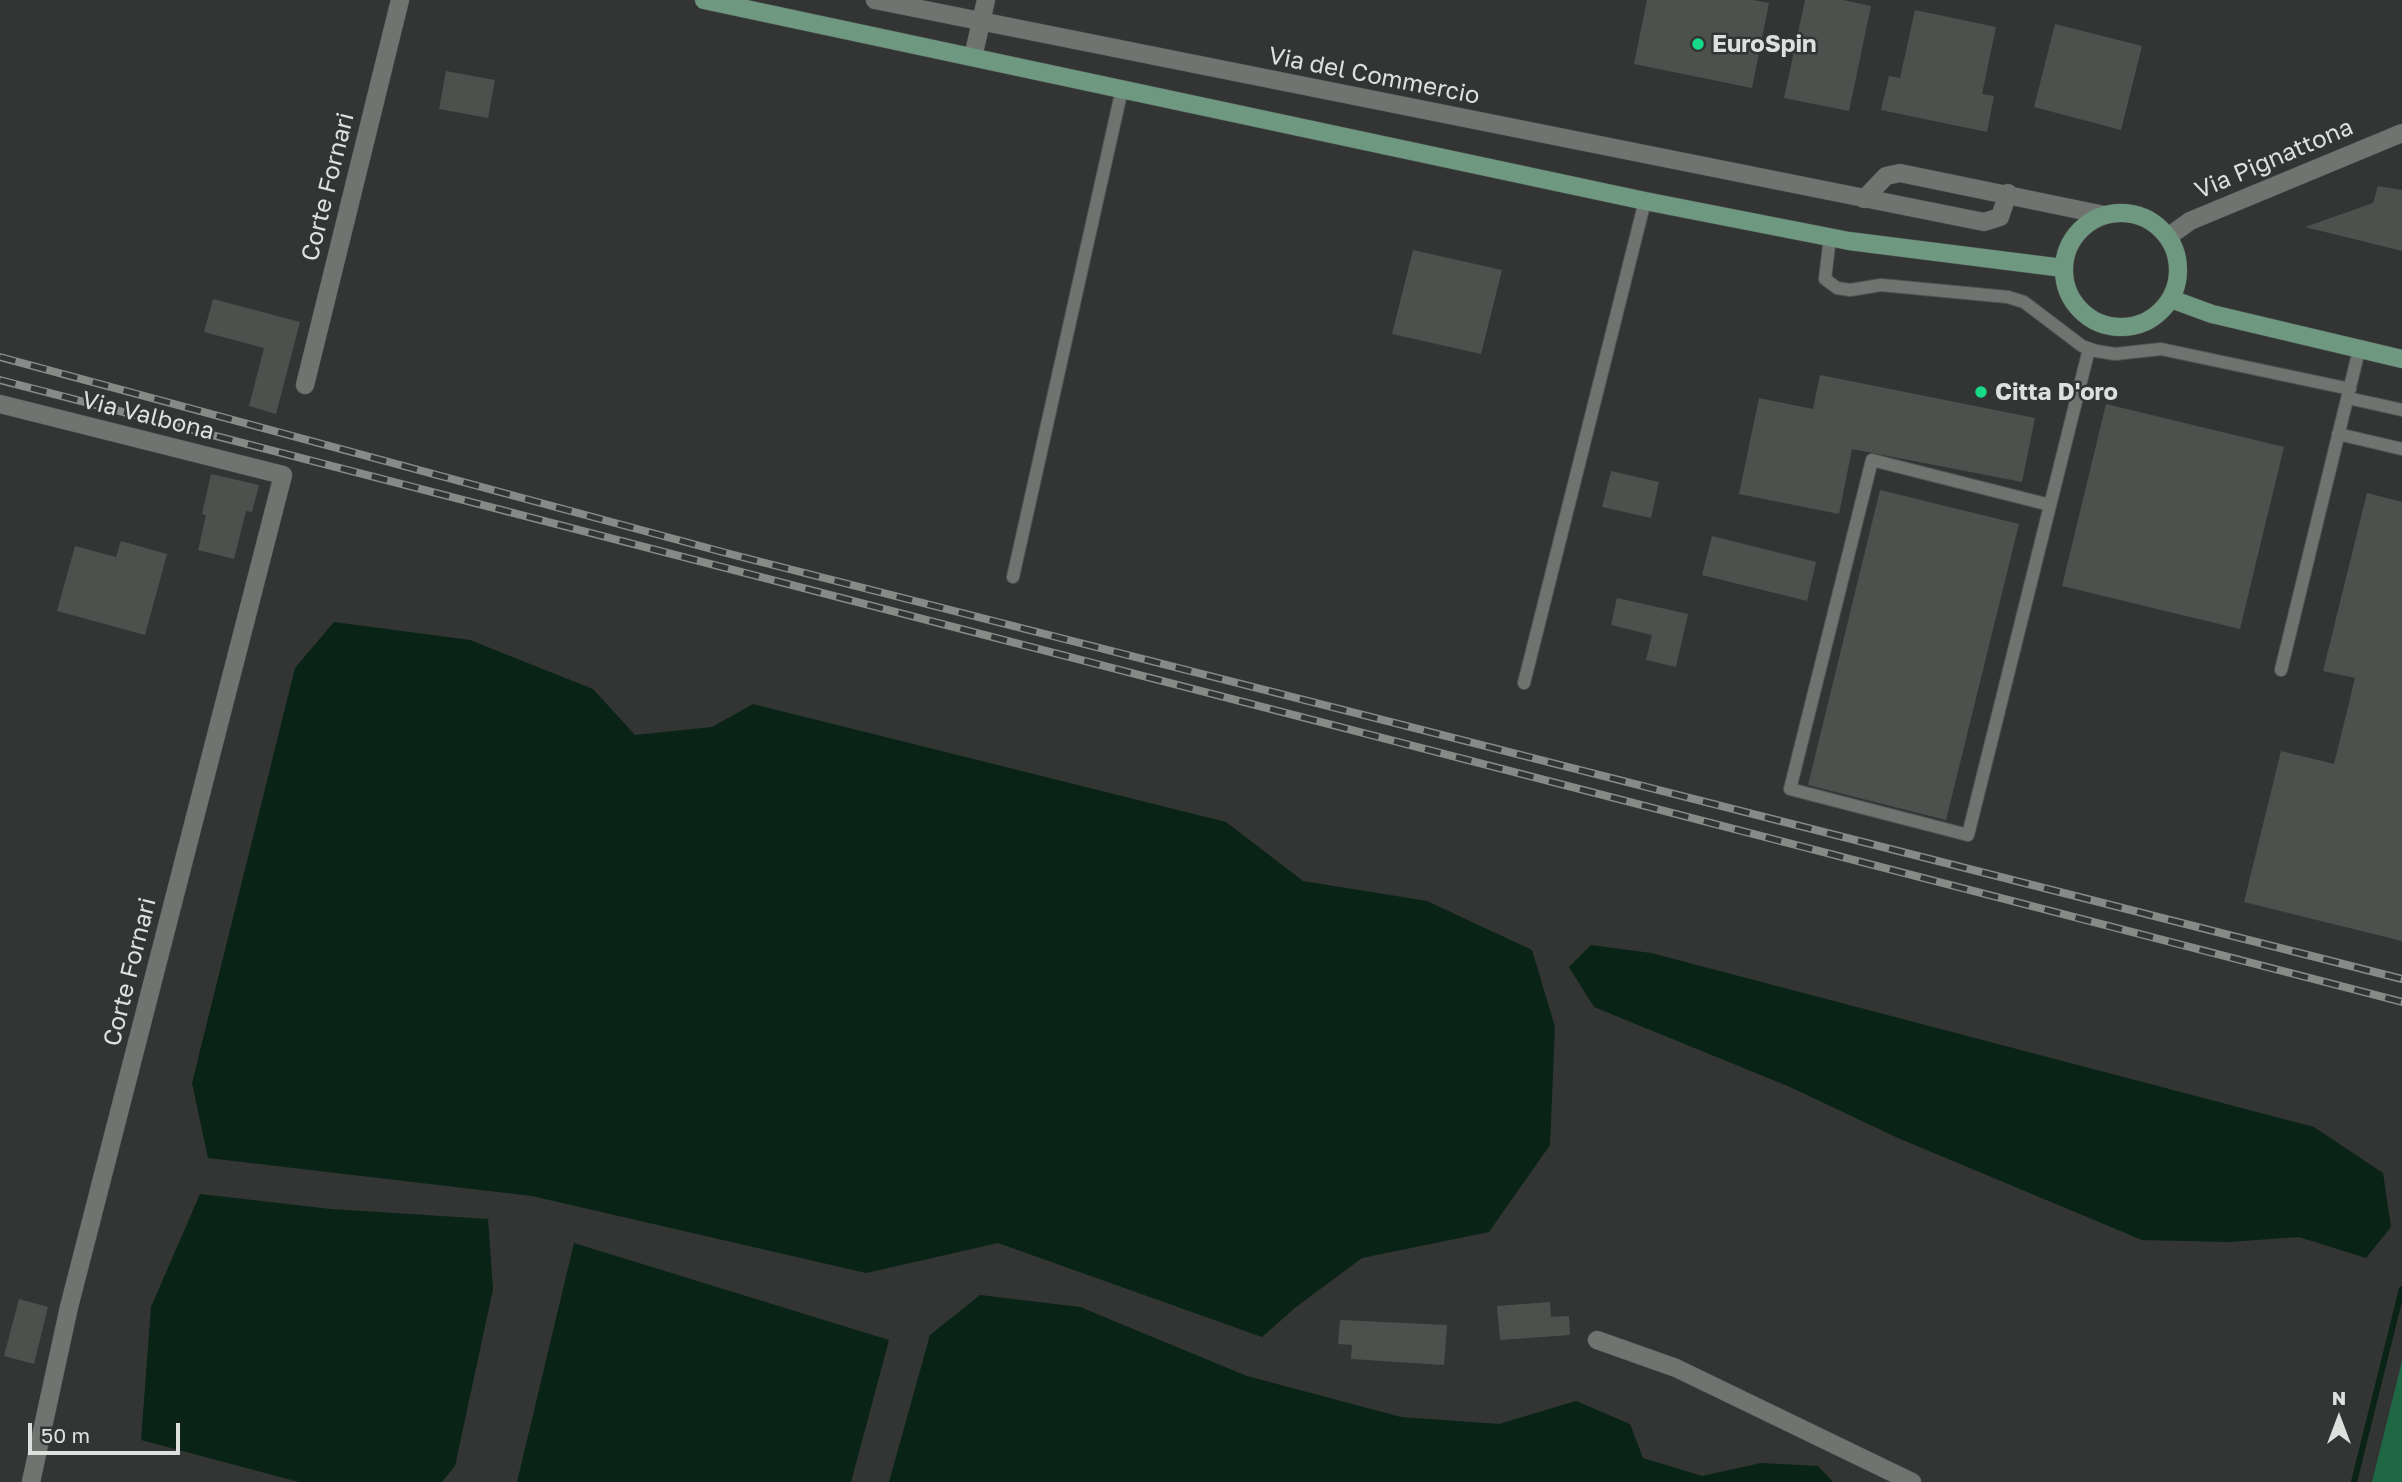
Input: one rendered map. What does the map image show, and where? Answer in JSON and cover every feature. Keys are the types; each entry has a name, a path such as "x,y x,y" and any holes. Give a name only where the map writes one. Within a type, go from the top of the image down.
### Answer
{"main road":[{"path":"704,0 1645,201 1830,237 2063,268"},
{"path":"2133,214 2147,219 2168,237 2178,261 2179,274 2171,299 2152,319 2139,325 2112,327 2098,323 2076,307 2064,282 2065,256 2075,235 2093,220 2104,215 2133,214"},
{"path":"2171,299 2212,314 2402,359"}],"street":[{"name":"Corte Fornari","path":"305,385 400,0"},
{"name":"Via del Commercio","path":"875,0 1984,222 2000,217 2008,193"},
{"path":"973,57 986,0"},
{"name":"Via Pignattona","path":"2168,237 2190,221 2402,133"},
{"path":"1864,199 1886,176 1900,173 2008,193 2104,215"},
{"name":"Via Valbona","path":"0,404 283,475"},
{"name":"Corte Fornari","path":"31,1482 69,1307 283,475"},
{"path":"1597,1340 1676,1368 1912,1482"}],"lane":[{"path":"1013,577 1122,89"},
{"path":"1524,683 1645,201"},
{"path":"1830,237 1825,279 1837,288 1850,290 1881,285 2008,297 2024,302 2089,349 2115,354 2161,349 2349,394 2402,410"},
{"path":"2050,505 1872,460 1790,789 1968,835 2089,349"},
{"path":"2281,670 2359,350"},
{"path":"2338,434 2402,449"}],"green space":[{"path":"2402,1361 2402,1482 2372,1482"}],"shaded area":[{"path":"334,622 470,640 593,689 635,735 712,727 753,704 1226,822 1303,881 1427,901 1532,950 1555,1027 1550,1145 1489,1232 1362,1258 1296,1307 1262,1337 998,1243 866,1273 532,1196 208,1158 192,1083 295,668"},
{"path":"1591,945 1651,953 2314,1127 2383,1173 2391,1227 2366,1258 2299,1237 2229,1242 2142,1240 1898,1138 1790,1087 1594,1007 1569,967"},
{"path":"200,1194 331,1209 488,1219 493,1289 455,1466 442,1482 299,1482 141,1440 151,1307"},
{"path":"574,1243 889,1340 851,1482 517,1482"},
{"path":"980,1295 1080,1307 1247,1376 1401,1417 1499,1424 1576,1401 1630,1424 1643,1458 1702,1476 1761,1463 1818,1466 1833,1482 889,1482 930,1335"}],"building":[{"path":"1647,0 1753,0 1769,3 1752,88 1634,64"},
{"path":"1805,0 1843,0 1871,6 1849,111 1784,98"},
{"path":"1915,10 1996,27 1982,94 1994,96 1987,132 1881,110 1889,76 1900,78"},
{"path":"2055,24 2142,46 2121,130 2034,107"},
{"path":"446,71 495,80 488,118 439,109"},
{"path":"2378,186 2402,190 2402,251 2305,227 2373,203"},
{"path":"1413,250 1502,270 1481,354 1392,334"},
{"path":"213,299 300,322 276,414 249,406 264,348 204,332"},
{"path":"1820,375 2035,418 2022,482 1852,449 1839,514 1739,494 1759,398 1813,409"},
{"path":"2106,404 2284,447 2240,629 2062,586"},
{"path":"1611,471 1659,482 1651,518 1602,507"},
{"path":"211,474 259,485 252,512 246,511 234,559 198,550 206,515 202,514"},
{"path":"1880,490 2019,524 1946,820 1808,785"},
{"path":"2367,493 2402,502 2402,941 2244,902 2281,751 2334,764 2355,678 2323,671"},
{"path":"1712,536 1816,562 1807,601 1702,575"},
{"path":"121,541 167,554 145,635 57,611 75,546 116,557"},
{"path":"1617,598 1688,614 1676,667 1646,660 1652,635 1611,625"},
{"path":"19,1299 48,1307 34,1364 4,1356"},
{"path":"1550,1302 1551,1317 1569,1316 1570,1335 1500,1340 1497,1306"},
{"path":"1340,1320 1447,1325 1444,1365 1351,1359 1352,1345 1338,1344"}],"waterway":[{"path":"2354,1482 2402,1289"}],"railway":[{"path":"0,357 730,554 2402,979"},
{"path":"0,380 2402,1002"}],"place":[{"name":"EuroSpin","path":"1698,44"},
{"name":"Citta D'oro","path":"1981,392"}]}
